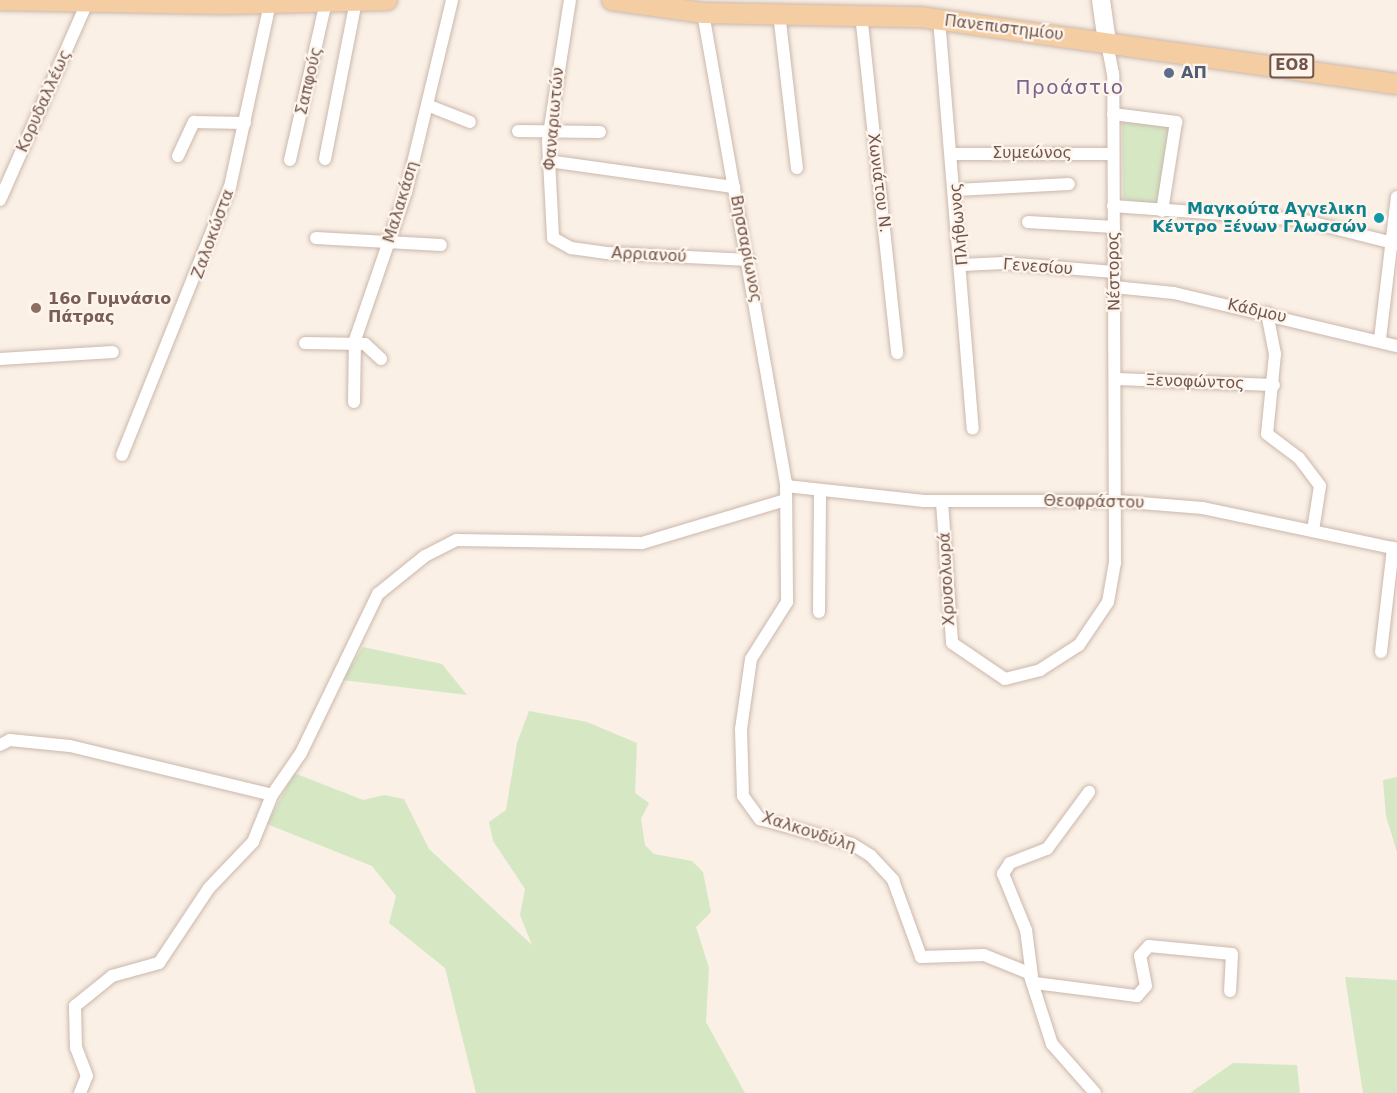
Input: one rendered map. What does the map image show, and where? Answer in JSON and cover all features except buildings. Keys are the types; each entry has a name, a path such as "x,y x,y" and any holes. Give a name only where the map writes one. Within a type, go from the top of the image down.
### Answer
{"main road":[{"path":"0,0 87,3 270,3 387,0"},
{"name":"Πανεπιστημίου","path":"612,0 703,13 861,14 939,19 1396,82"}],"street":[{"name":"Μαλακάση","path":"354,402 354,346 390,242 427,105 452,0"},
{"name":"Φαναριωτών","path":"553,238 548,161 550,129 570,0"},
{"path":"1101,0 1107,42"},
{"name":"Σαπφούς","path":"290,160 326,1"},
{"path":"325,159 365,1"},
{"name":"Κορυδαλλέως","path":"0,200 87,3"},
{"name":"Ζαλοκώστα","path":"123,455 207,254 245,123 270,3"},
{"name":"Βησσαρίωνος","path":"703,13 786,486"},
{"path":"779,13 797,168"},
{"name":"Χωνιάτου Ν.","path":"861,14 897,353"},
{"name":"Πλήθωνος","path":"939,19 963,266 973,429"},
{"name":"Νέστορος","path":"1107,42 1113,114 1116,501"},
{"path":"427,105 470,122"},
{"path":"1113,114 1176,122 1162,211"},
{"path":"178,156 194,122 245,123"},
{"path":"518,131 550,129 600,132"},
{"name":"Συμεώνος","path":"952,154 1113,154"},
{"path":"548,161 734,187"},
{"path":"956,190 1070,184"},
{"path":"1380,339 1394,244 1397,197"},
{"path":"1113,206 1302,220 1394,244"},
{"path":"1028,222 1114,227"},
{"path":"316,238 441,245"},
{"name":"Αρριανού","path":"553,238 599,252 748,260"},
{"name":"Γενεσίου","path":"963,266 1004,263 1114,272"},
{"name":"Κάδμου","path":"1114,287 1174,292 1380,339 1397,346"},
{"path":"1267,313 1274,385 1267,434 1299,458 1320,486 1313,530"},
{"path":"305,343 367,345 381,359"},
{"path":"0,359 113,352"},
{"name":"Ξενοφώντος","path":"1116,379 1274,385"},
{"name":"Θεοφράστου","path":"786,486 942,502 1116,501 1203,508 1395,549"},
{"name":"Χαλκονδύλη","path":"786,486 787,602 753,653 742,721 740,778 748,807 763,820 852,844 871,856 896,886 921,957 984,955 1013,963 1033,980"},
{"path":"819,612 820,490"},
{"path":"80,1093 87,1077 76,1048 75,1006 112,976 159,963 209,888 253,842 272,795 309,737 371,601 438,548 466,539 642,543 785,500"},
{"name":"Χρυσολωρά","path":"942,502 950,640 1005,679 1040,670 1079,645 1108,602 1116,501"},
{"path":"1381,652 1395,549"},
{"path":"0,745 10,741 70,746 272,795"},
{"path":"1089,792 1047,849 1010,863 1003,874 1026,930 1033,980 1052,1044 1095,1093"},
{"path":"1033,980 1137,996 1146,986 1140,956 1149,946 1232,954 1230,991"}],"green space":[{"path":"1122,118 1170,125 1158,205 1123,199"},
{"path":"363,647 442,664 467,695 342,680"},
{"path":"529,711 587,722 637,743 635,793 649,803 641,819 645,845 654,854 692,861 703,872 711,912 696,927 709,968 706,1022 745,1093 476,1093 445,968 389,923 396,896 372,866 267,824 294,773 363,800 384,795 404,799 429,849 532,945 520,915 525,889 493,841 489,822 506,810 517,743"},
{"path":"1397,777 1397,852 1386,816 1383,780"},
{"path":"1345,977 1397,980 1397,1093 1363,1093"},
{"path":"1233,1063 1297,1065 1300,1093 1190,1093"}],"place":[{"name":"ΑΠ","path":"1169,73"},
{"name":"Μαγκούτα Αγγελικη Κέντρο Ξένων Γλωσσών","path":"1379,218"},
{"name":"16ο Γυμνάσιο Πάτρας","path":"36,308"}],"district":[{"name":"Προάστιο","path":"1070,87"}]}
